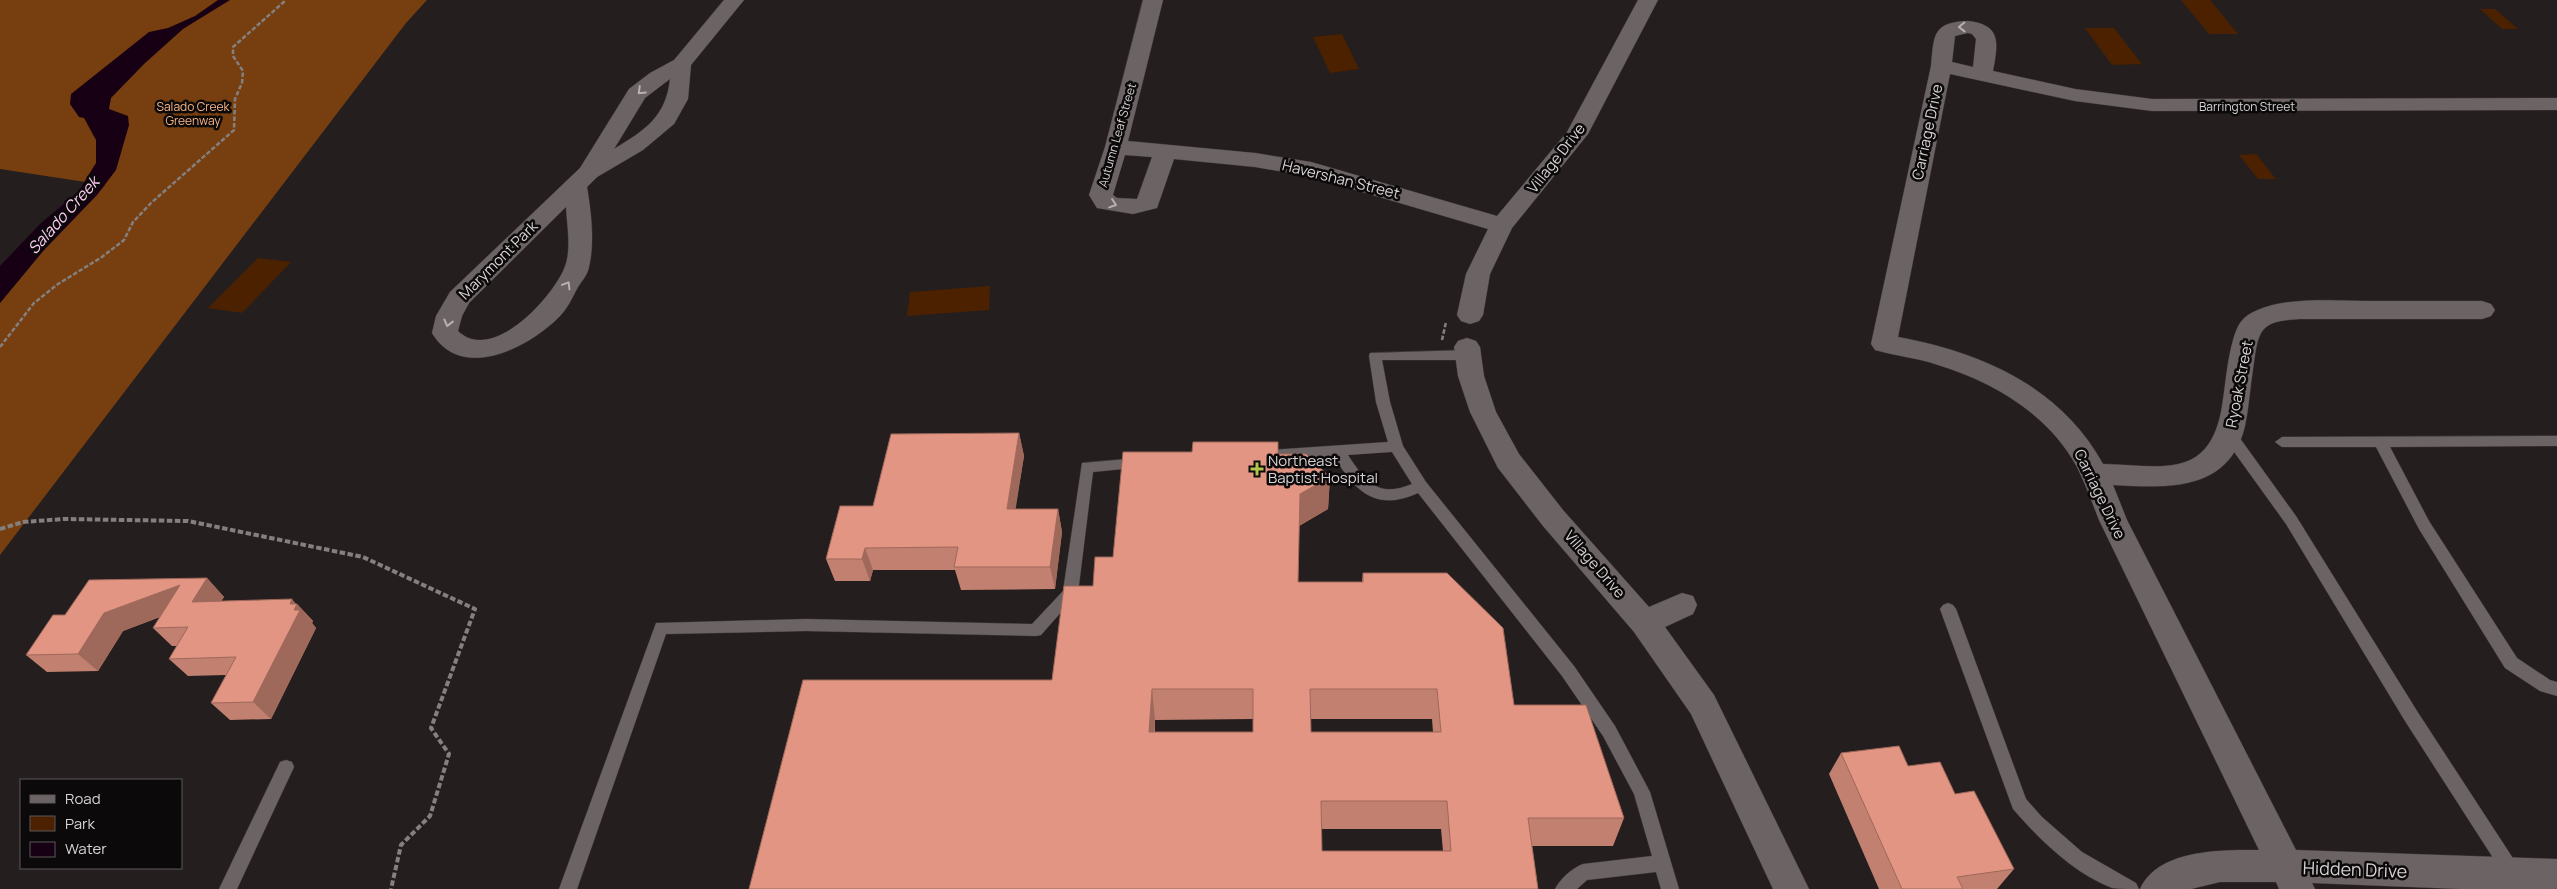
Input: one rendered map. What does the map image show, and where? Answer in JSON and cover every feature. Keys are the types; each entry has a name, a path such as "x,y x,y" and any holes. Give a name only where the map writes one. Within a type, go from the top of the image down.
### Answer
{"street":[{"name":"Marymont Park","path":"681,64 678,96 673,110 658,126 621,156 583,180 557,201 459,298 449,316 445,333 457,345 482,350 509,341 535,325 553,308 577,268 583,180 637,94 657,77 681,64 734,0"},
{"name":"Autumn Leaf Street","path":"1153,0 1116,147 1100,195 1106,202 1130,208 1140,207 1149,202 1164,151"},
{"name":"Village Drive","path":"1470,316 1478,274 1488,248 1502,226 1577,134 1648,0"},
{"name":"Carriage Drive","path":"1982,76 1986,39 1982,32 1972,27 1951,28 1945,33 1941,66 1884,344 1921,349 1951,357 2007,383 2053,417 2074,442 2093,474 2113,520 2291,878"},
{"name":"Barrington Street","path":"1941,66 2074,96 2152,105 2557,104"},
{"name":"Havershan Street","path":"1116,147 1311,169 1502,226"},
{"name":"Ryoak Street","path":"2093,474 2183,473 2203,467 2218,455 2229,434 2244,348 2252,325 2261,319 2275,314 2300,310 2482,310"},
{"name":"Village Drive","path":"1467,351 1471,376 1483,412 1508,461 1553,518 1645,623 1703,705 1791,889"},
{"path":"1645,623 1682,605"},
{"name":"Hidden Drive","path":"2158,889 2171,878 2220,866 2291,878 2557,876"}],"lane":[{"path":"1467,351 1375,356 1383,402 1396,447 1421,486 1568,671 1609,731 1642,792 1670,889"},
{"path":"2229,434 2291,520 2411,716 2514,875"},
{"path":"2282,442 2557,441"},
{"path":"2381,443 2424,525 2510,663 2546,686 2557,689"},
{"path":"1251,456 1396,447"},
{"path":"1338,451 1352,474 1372,492 1394,496 1421,486"},
{"path":"568,889 661,628 806,625 1036,630 1070,593 1087,467 1154,462"},
{"path":"1948,609 2019,804 2036,823 2076,858 2130,889"},
{"path":"228,889 286,767"},
{"path":"1564,889 1583,872 1663,863"}],"path":[{"path":"0,347 34,303 58,284 102,257 124,240 133,222 151,203 234,130 235,99 242,84 243,71 233,56 233,47 286,0"},
{"path":"0,529 23,522 64,519 188,521 212,524 363,557 475,609 430,728 449,754 430,816 400,845 392,889"}],"green space":[{"name":"Salado Creek Greenway","path":"0,0 427,0 406,23 0,555 0,303 43,251 105,185 0,169"},
{"path":"2181,0 2210,0 2238,34 2209,34"},
{"path":"2480,9 2495,9 2518,29 2502,29"},
{"path":"2085,28 2114,28 2142,64 2112,65"},
{"path":"1342,34 1359,69 1330,73 1313,37"},
{"path":"2256,154 2276,179 2258,179 2239,155"},
{"path":"258,258 291,262 242,313 208,308"},
{"path":"990,286 989,310 907,316 910,292"}],"water":[{"name":"Salado Creek","path":"218,0 230,0 183,29 144,64 111,98 109,109 128,116 129,125 116,170 97,195 43,251 0,303 0,266 40,224 78,192 96,163 96,140 84,118 79,117 70,104 71,94 149,32 168,28 195,16"}],"building":[{"path":"1019,433 1007,509 1058,509 1050,567 954,567 958,547 865,548 862,559 826,559 840,506 873,506 891,434"},
{"path":"1193,442 1278,442 1278,454 1306,454 1330,477 1300,494 1298,582 1363,582 1363,573 1447,573 1503,628 1514,705 1586,705 1624,818 1528,818 1538,889 749,889 803,680 1052,680 1064,586 1093,586 1095,557 1113,557 1123,452 1192,452","holes":["1152,689 1253,689 1253,732 1149,732","1310,689 1437,689 1441,732 1311,732","1321,801 1447,801 1451,851 1322,851"]},
{"path":"207,578 192,602 292,599 290,604 297,604 294,610 300,610 253,702 211,703 236,657 169,659 188,627 153,628 180,585 104,613 78,654 26,655 53,615 65,615 89,580"},
{"path":"1899,746 1908,766 1940,762 1955,794 1974,791 2014,869 1957,877 1963,889 1902,889 1841,753"}],"place":[{"name":"Northeast Baptist Hospital","path":"1257,469"}]}
